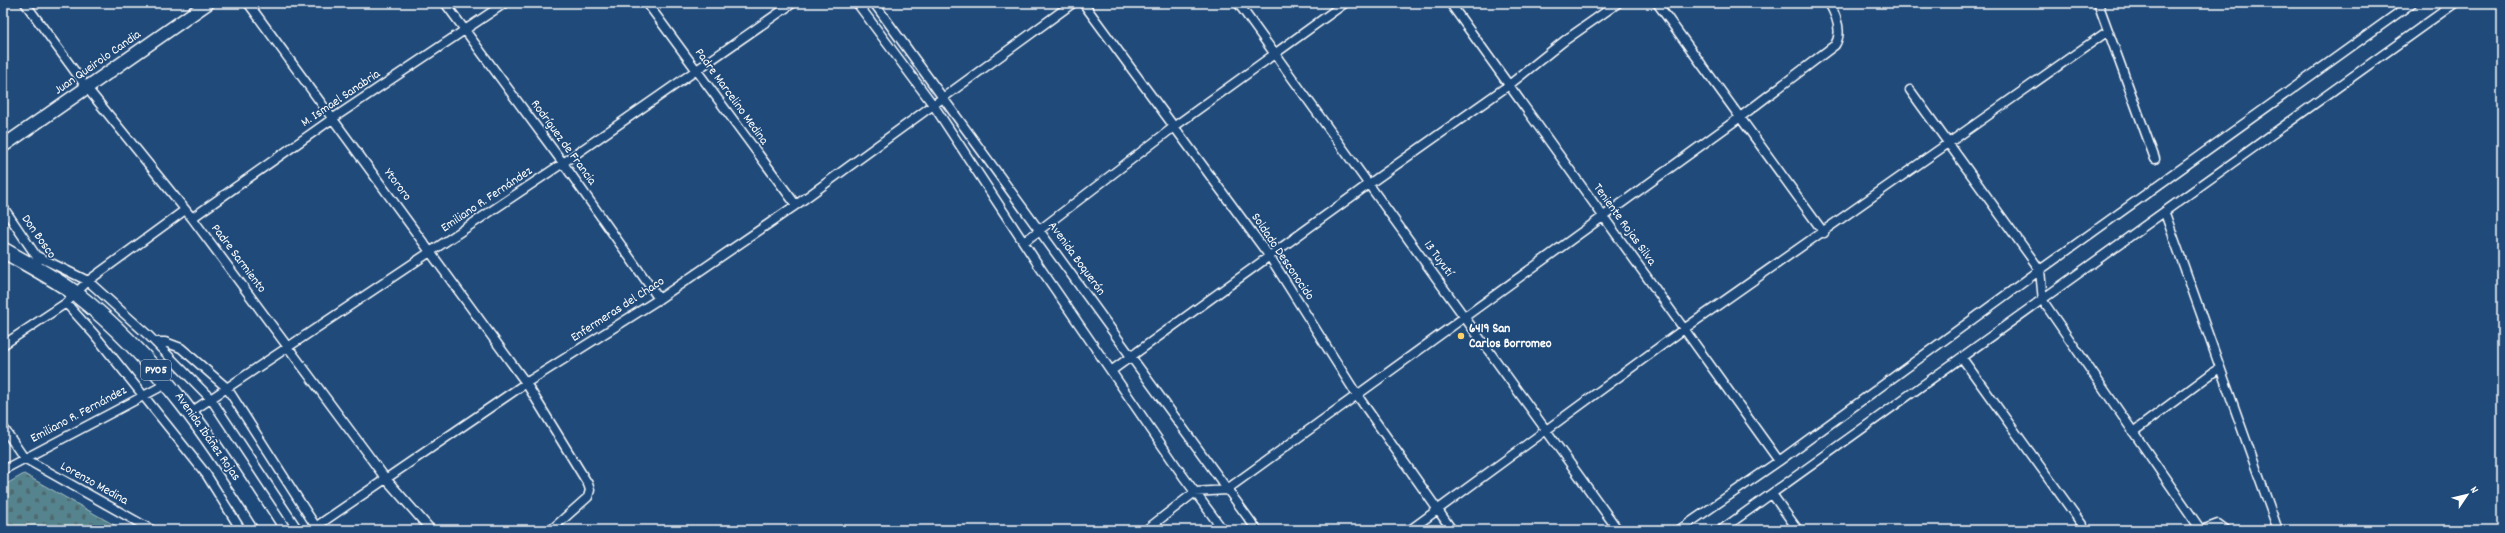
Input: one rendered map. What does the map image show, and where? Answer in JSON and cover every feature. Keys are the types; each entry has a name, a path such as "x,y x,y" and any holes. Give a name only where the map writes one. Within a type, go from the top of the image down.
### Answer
{"highway":[{"name":"Avenida Ibáñez Rojas","path":"3,250 54,280 70,299 122,335 168,383 191,412 269,530"}],"street":[{"name":"Padre Sarmiento","path":"25,3 87,88 192,218 386,479 431,530"},
{"name":"Juan Queirolo Candia","path":"3,146 208,3"},
{"name":"Ytororo","path":"248,3 526,382 590,490 588,497 551,530"},
{"name":"Rodríguez de Francia","path":"445,3 563,163 659,299"},
{"name":"M. Ismael Sanabria","path":"192,218 332,119 505,3"},
{"name":"Padre Marcelino Medina","path":"647,3 796,205"},
{"name":"Emiliano R. Fernández","path":"191,412 290,348 563,163 698,71 793,3"},
{"path":"857,3 934,106 1111,371 1223,530"},
{"name":"Avenida Boquerón","path":"874,3 1040,229 1226,490 1257,530"},
{"name":"Enfermeras del Chaco","path":"315,529 526,382 659,299 796,205 934,106 1073,3"},
{"name":"Soldado Desconocido","path":"1083,3 1270,257 1357,395 1452,530"},
{"name":"13 Tuyutí","path":"1238,3 1618,530"},
{"path":"1024,242 1175,126 1345,3"},
{"name":"Teniente Rojas Silva","path":"1450,3 1779,461"},
{"path":"1111,371 1270,257 1368,184 1509,85 1564,41 1618,3"},
{"path":"1657,3 1739,118 1824,233"},
{"path":"1146,530 1195,492 1226,490 1739,118 1835,45 1839,39 1838,25 1829,3"},
{"path":"2098,3 2155,159"},
{"path":"1679,530 1779,461 2040,270 2412,3"},
{"path":"1721,530 2455,3"},
{"path":"1410,530 1684,329 1824,233 2108,31"},
{"path":"1910,90 2040,270 2042,300 2201,530 2218,524 2226,530"},
{"name":"Don Bosco","path":"3,208 54,280"},
{"path":"3,345 70,299 88,281 185,210"},
{"path":"2166,216 2278,530"},
{"path":"36,256 88,281 155,342 211,399 298,530"},
{"path":"70,299 94,334 206,474 241,530"},
{"path":"155,342 165,342 181,348 227,388 315,529"},
{"path":"1962,358 2086,530"},
{"path":"2133,432 2215,371"},
{"name":"Emiliano R. Fernández","path":"3,470 142,395 168,383"},
{"path":"3,427 24,458"},
{"name":"Lorenzo Medina","path":"24,458 152,530"},
{"path":"1772,494 1798,530"}],"green space":[{"path":"24,474 123,530 3,530 3,486"}],"place":[{"name":"6419 San Carlos Borromeo","path":"1461,336"}]}
